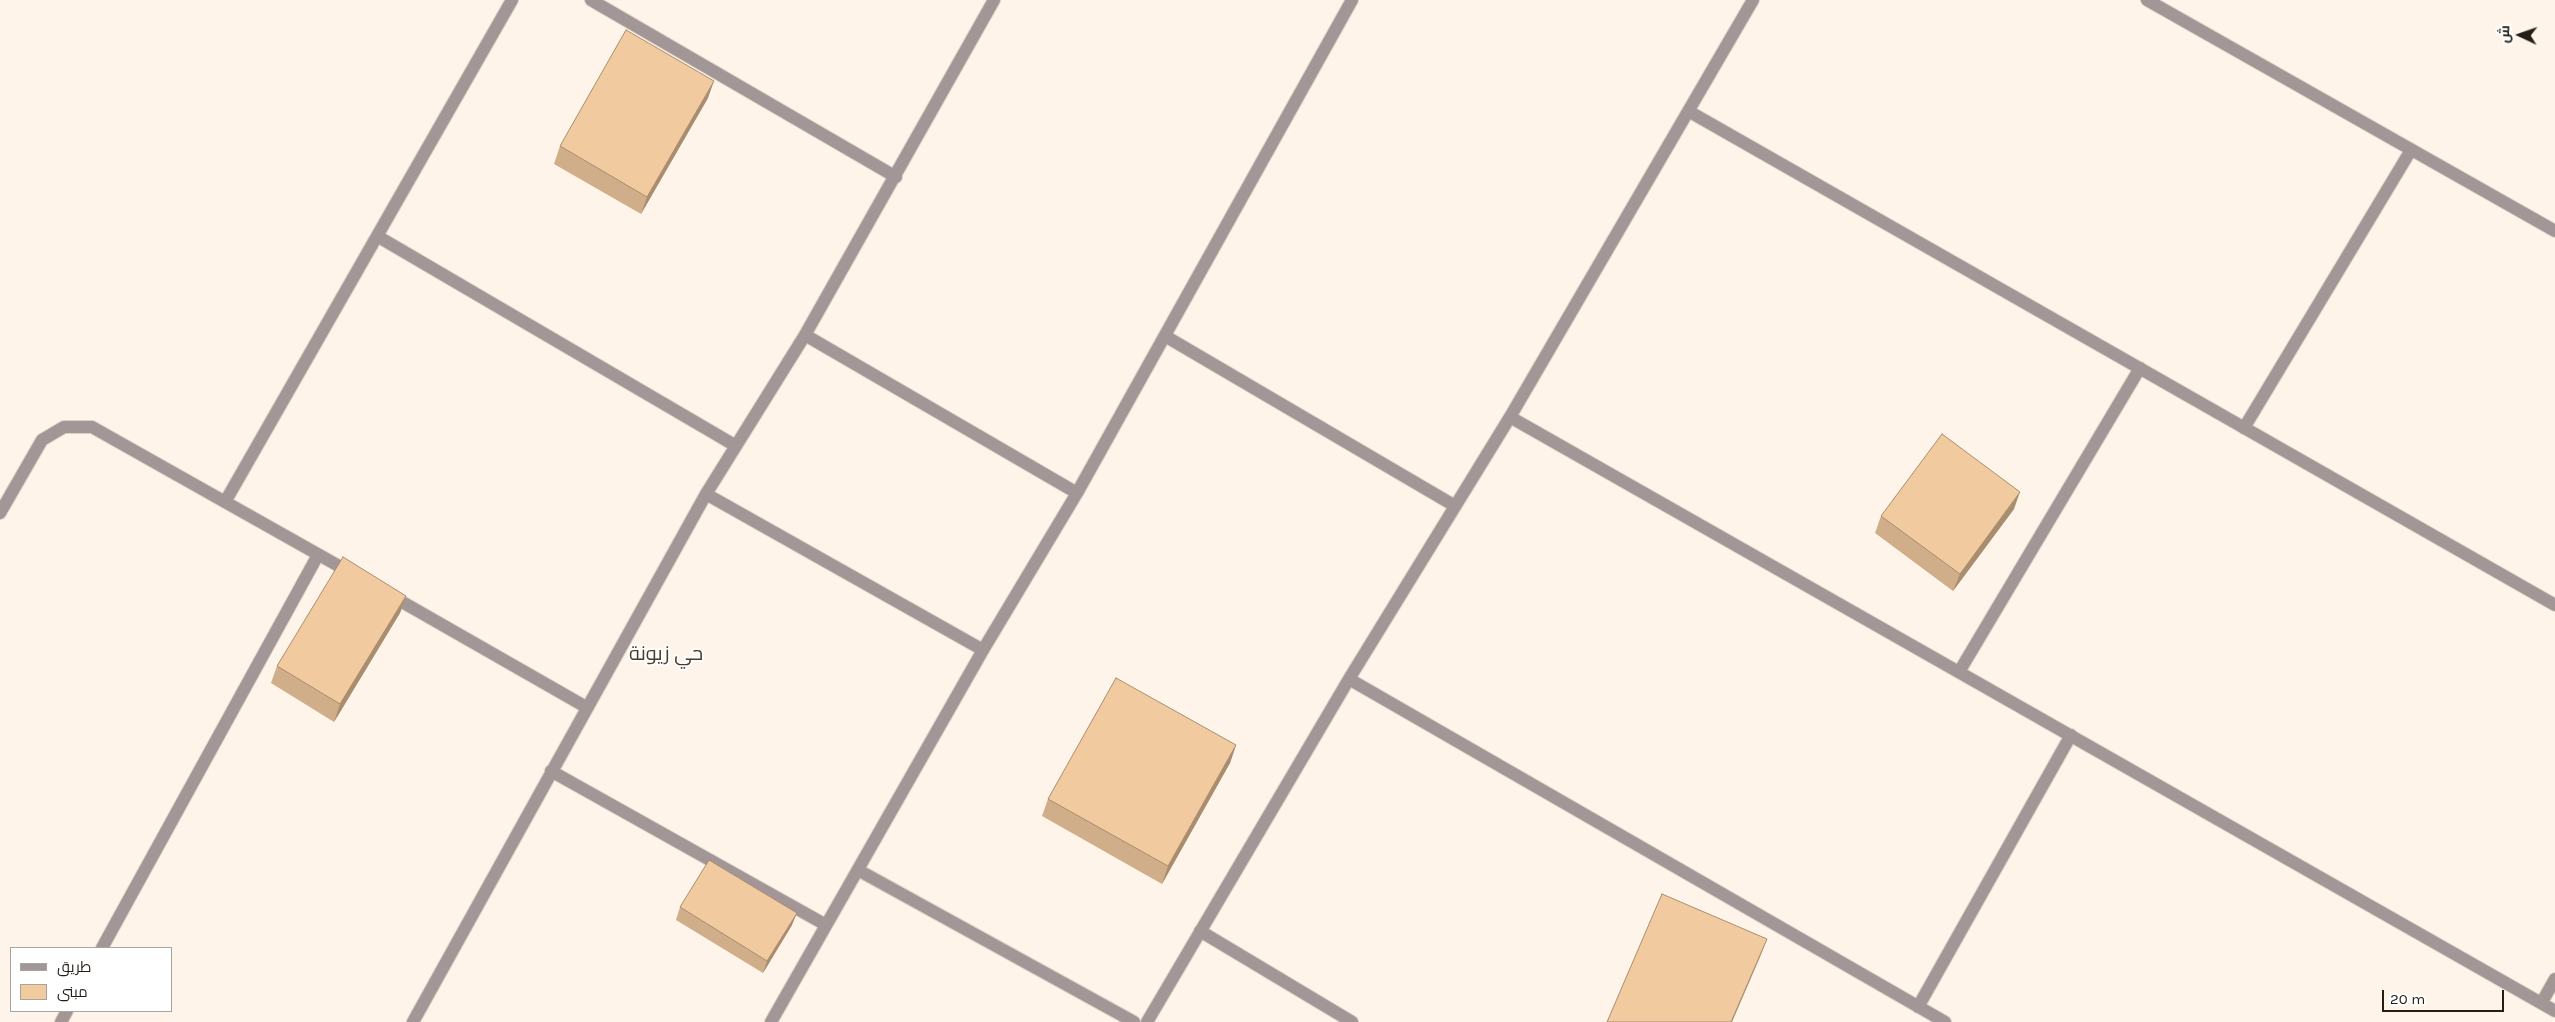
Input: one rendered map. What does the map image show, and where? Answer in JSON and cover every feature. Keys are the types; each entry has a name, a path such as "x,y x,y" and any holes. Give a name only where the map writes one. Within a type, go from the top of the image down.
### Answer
{"street":[{"path":"225,502 512,0"},
{"path":"591,0 896,178"},
{"path":"413,1022 550,771 706,494 805,335 896,178 994,0"},
{"path":"771,1022 983,650 1077,494 1352,0"},
{"path":"1147,1022 1349,679 1510,417 1690,112 1753,0"},
{"path":"2146,0 2555,231"},
{"path":"1690,112 2555,605"},
{"path":"2244,428 2411,150"},
{"path":"377,236 736,446"},
{"path":"805,335 1077,494"},
{"path":"1165,336 1454,506"},
{"path":"1960,672 2140,368"},
{"path":"1510,417 2555,1011"},
{"path":"0,513 42,440 64,427 92,427 362,579"},
{"path":"706,494 983,650"},
{"path":"103,947 318,555"},
{"path":"379,589 586,707"},
{"path":"1349,679 1945,1022"},
{"path":"1918,1007 2071,735"},
{"path":"550,771 826,925"},
{"path":"858,870 1134,1022"},
{"path":"1200,931 1352,1022"},
{"path":"2542,1002 2555,979"}],"building":[{"path":"626,30 714,81 647,197 560,146"},
{"path":"1942,434 2020,492 1960,574 1881,516"},
{"path":"343,557 406,596 340,704 277,666"},
{"path":"1116,678 1236,745 1168,866 1048,799"},
{"path":"709,860 797,913 767,961 680,907"},
{"path":"1662,894 1767,939 1731,1022 1607,1022"}],"district":[{"name":"حي زيونة","path":"666,654"}]}
